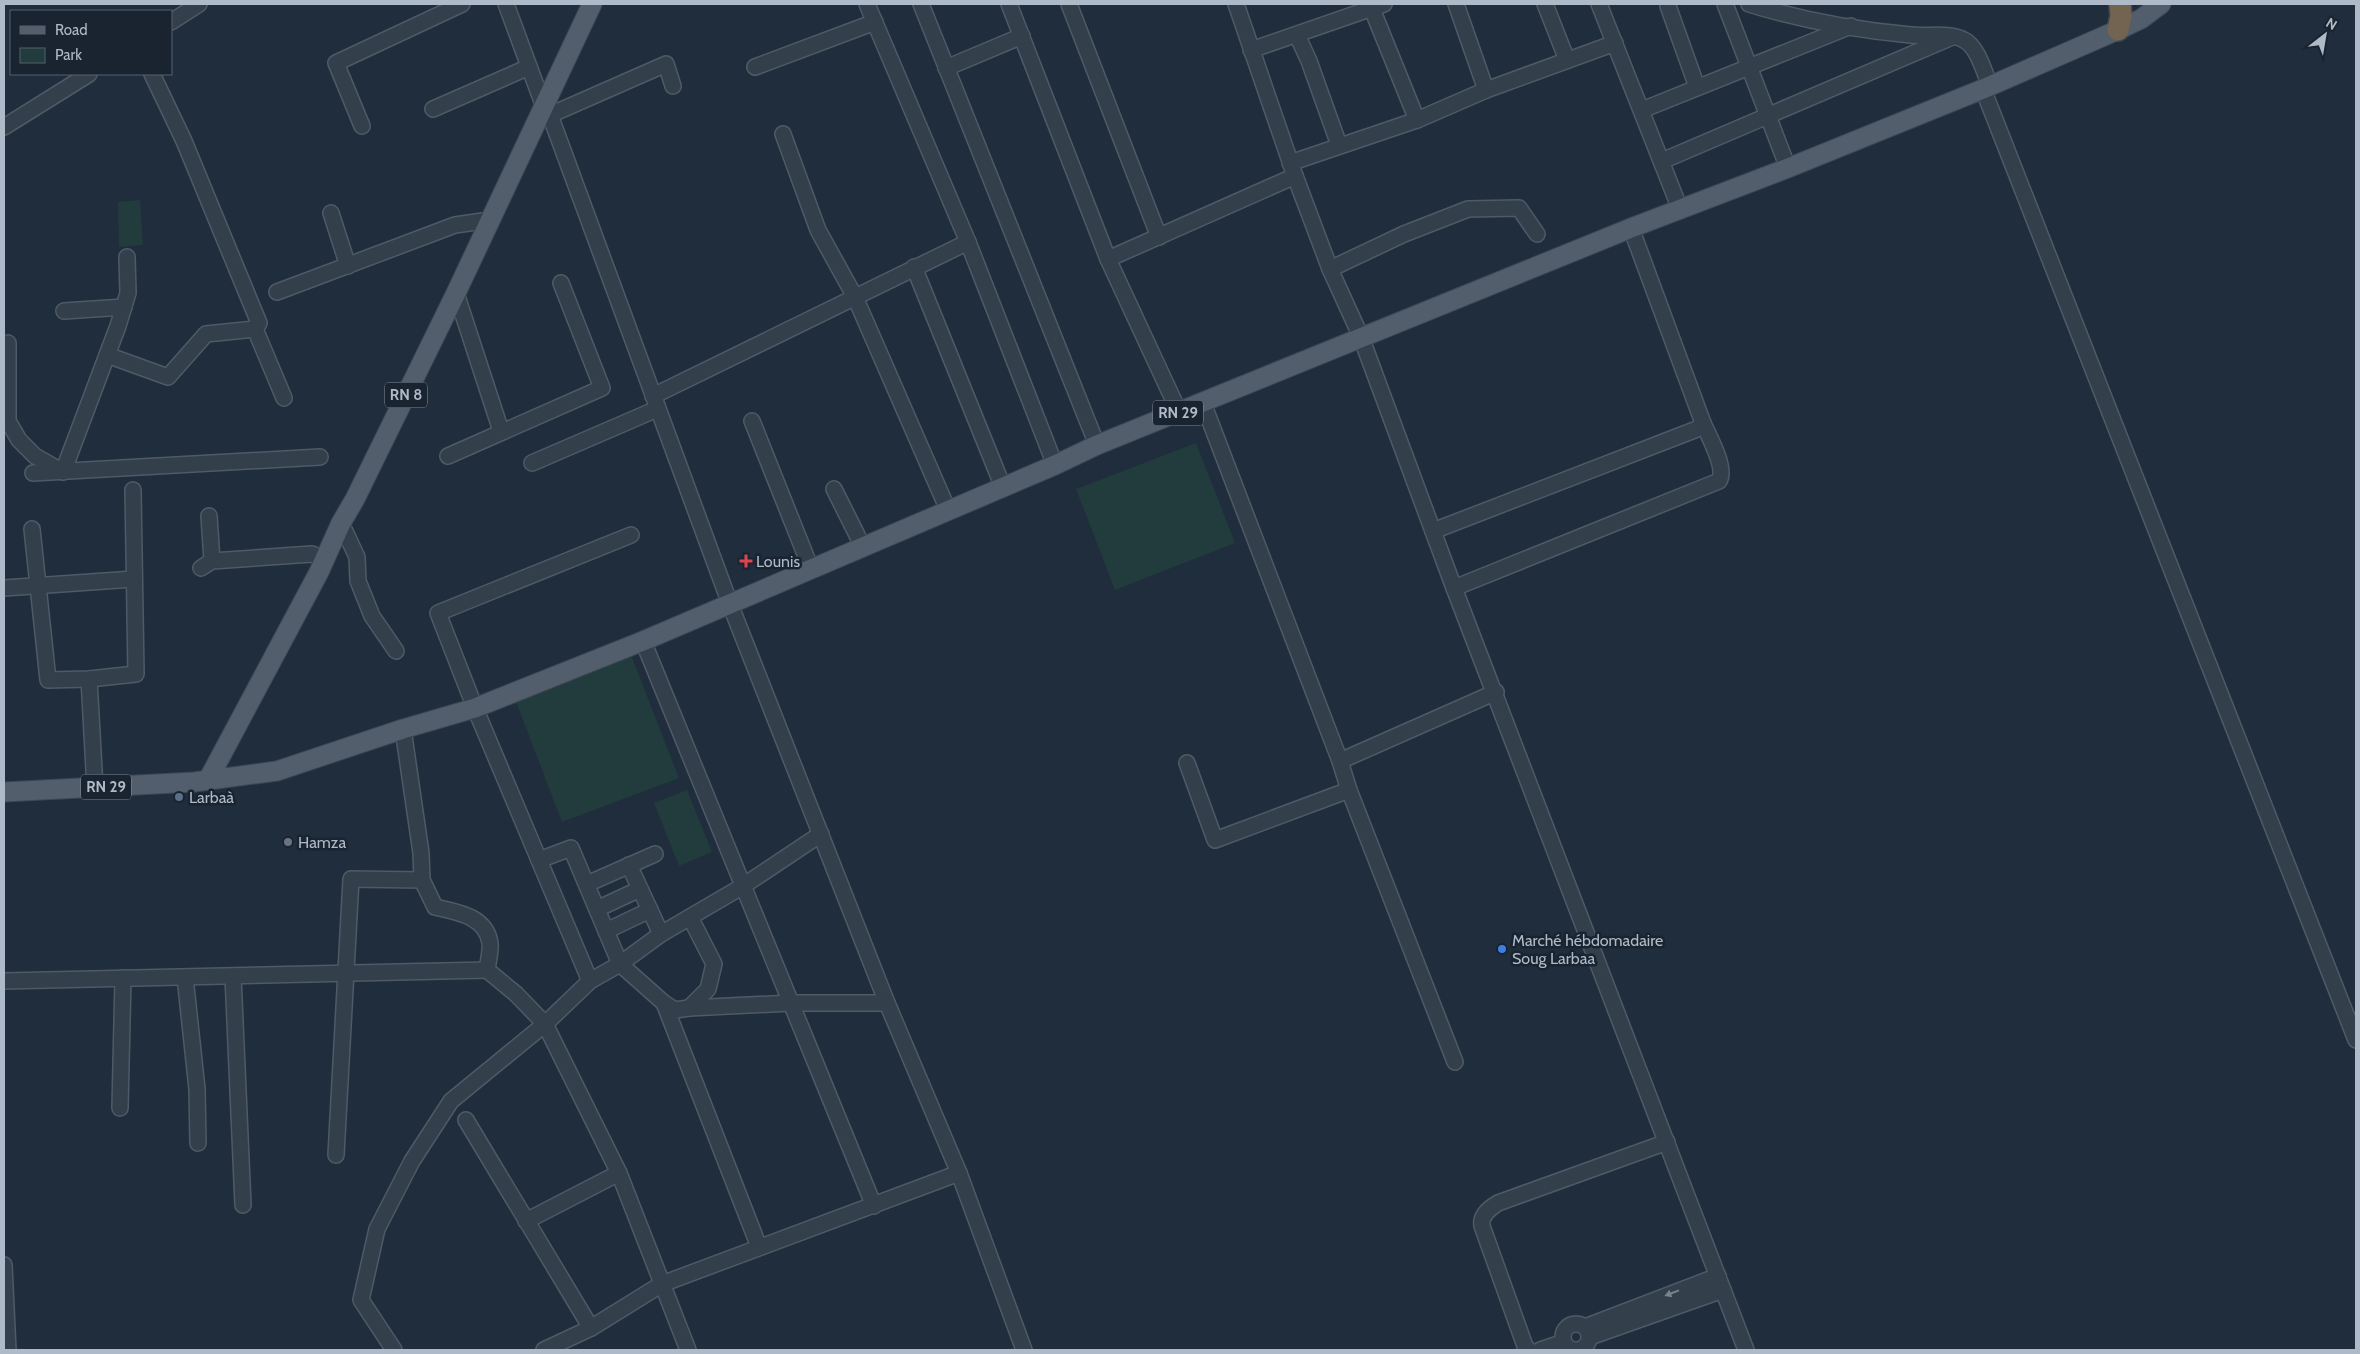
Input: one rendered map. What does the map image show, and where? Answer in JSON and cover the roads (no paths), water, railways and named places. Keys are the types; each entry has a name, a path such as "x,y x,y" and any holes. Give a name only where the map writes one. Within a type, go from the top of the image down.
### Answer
{"highway":[{"path":"2118,30 2121,16 2120,4"}],"main road":[{"name":"RN 8","path":"208,780 326,560 341,523 355,499 490,220 547,111 592,4"},
{"name":"RN 29","path":"4,792 208,780 278,771 403,729 475,708 643,641 1055,465 1097,445 1631,228 1788,168 1987,87 2118,30 2144,11 2161,4"}],"street":[{"path":"172,21 199,4"},
{"path":"362,126 336,62 462,4"},
{"path":"506,4 730,604 887,1003 959,1173 1024,1350"},
{"path":"867,4 968,242 1055,465"},
{"path":"921,4 1097,445"},
{"path":"1069,4 1159,237"},
{"path":"1456,4 1486,90"},
{"path":"1545,4 1567,60"},
{"path":"1599,4 1680,209"},
{"path":"1725,4 1788,168"},
{"path":"1749,4 1792,17 1911,35 1952,37 1965,40 1971,45 2353,1023 2356,1040"},
{"path":"1014,5 1022,36 1108,259 1179,412"},
{"path":"1242,5 1252,50 1292,169 1330,269 1361,337 1454,588 1496,692 1746,1350"},
{"path":"1252,50 1375,6 1417,120"},
{"path":"1668,6 1698,87"},
{"path":"755,68 875,22"},
{"path":"1642,110 1852,26"},
{"path":"1297,35 1309,61 1339,145"},
{"path":"946,68 1022,36"},
{"path":"1662,161 1952,37"},
{"path":"1108,259 1159,237 1339,145 1417,120 1486,90 1615,43"},
{"path":"547,111 666,64 673,86"},
{"path":"433,109 529,68"},
{"path":"4,128 87,75"},
{"path":"152,75 184,141 259,323 255,330"},
{"path":"783,134 818,230 855,297 948,510"},
{"path":"1330,269 1404,234 1468,210 1519,208 1537,234"},
{"path":"331,213 348,266"},
{"path":"277,292 455,225 490,220"},
{"path":"1454,588 1718,481 1722,473 1631,228"},
{"path":"532,463 655,402 914,267 968,242"},
{"path":"63,472 124,307 128,293 127,257"},
{"path":"914,267 1003,487"},
{"path":"448,456 602,388 561,283"},
{"path":"456,293 501,431"},
{"path":"64,311 124,307"},
{"path":"107,355 168,377 206,334 255,330"},
{"path":"255,330 284,398"},
{"path":"8,343 8,421 20,440 35,456 63,472"},
{"path":"1203,403 1340,761 1349,790 1455,1062"},
{"path":"752,421 811,569"},
{"path":"1433,531 1697,429 1703,424"},
{"path":"33,473 320,457"},
{"path":"834,489 863,547"},
{"path":"32,530 48,680 89,679 136,674 133,490"},
{"path":"209,516 206,564 312,554 326,560"},
{"path":"341,523 357,557 358,581 372,616 396,651"},
{"path":"590,981 475,708 438,613 631,535"},
{"path":"4,588 134,579"},
{"path":"643,641 874,1206"},
{"path":"89,679 96,788"},
{"path":"1340,761 1496,692"},
{"path":"403,729 421,853 422,880 436,907 463,913 480,923 490,942 487,970"},
{"path":"1187,763 1215,840 1349,790"},
{"path":"394,1350 361,1300 377,1229 412,1160 451,1100 545,1024 590,981 620,964 661,934 743,886 821,834"},
{"path":"539,860 572,848 620,964 664,1003 675,1010 791,1003 887,1003"},
{"path":"587,884 654,854"},
{"path":"629,865 661,934"},
{"path":"336,1155 351,879 422,880"},
{"path":"597,909 640,889"},
{"path":"606,931 650,910"},
{"path":"688,1008 708,989 714,964 690,917"},
{"path":"4,981 487,970 516,994 545,1024 618,1173 688,1350"},
{"path":"233,976 243,1205"},
{"path":"185,977 197,1089 198,1143"},
{"path":"120,1108 123,978"},
{"path":"664,1003 759,1247"},
{"path":"466,1120 591,1328"},
{"path":"1529,1350 1525,1346 1482,1226 1481,1221 1485,1214 1489,1208 1498,1203 1667,1142"},
{"path":"526,1221 618,1173"},
{"path":"544,1350 591,1328 662,1284 959,1173"},
{"path":"4,1265 8,1350"},
{"path":"1540,1350 1570,1347 1579,1350 1589,1339 1720,1283"},
{"path":"1570,1347 1563,1336 1569,1326 1580,1324 1589,1339"}],"place":[{"name":"Lounis","path":"746,561"},
{"name":"Larbaà","path":"179,797"},
{"name":"Hamza","path":"288,842"},
{"name":"Marché hébdomadaire Soug Larbaa","path":"1502,949"}]}
